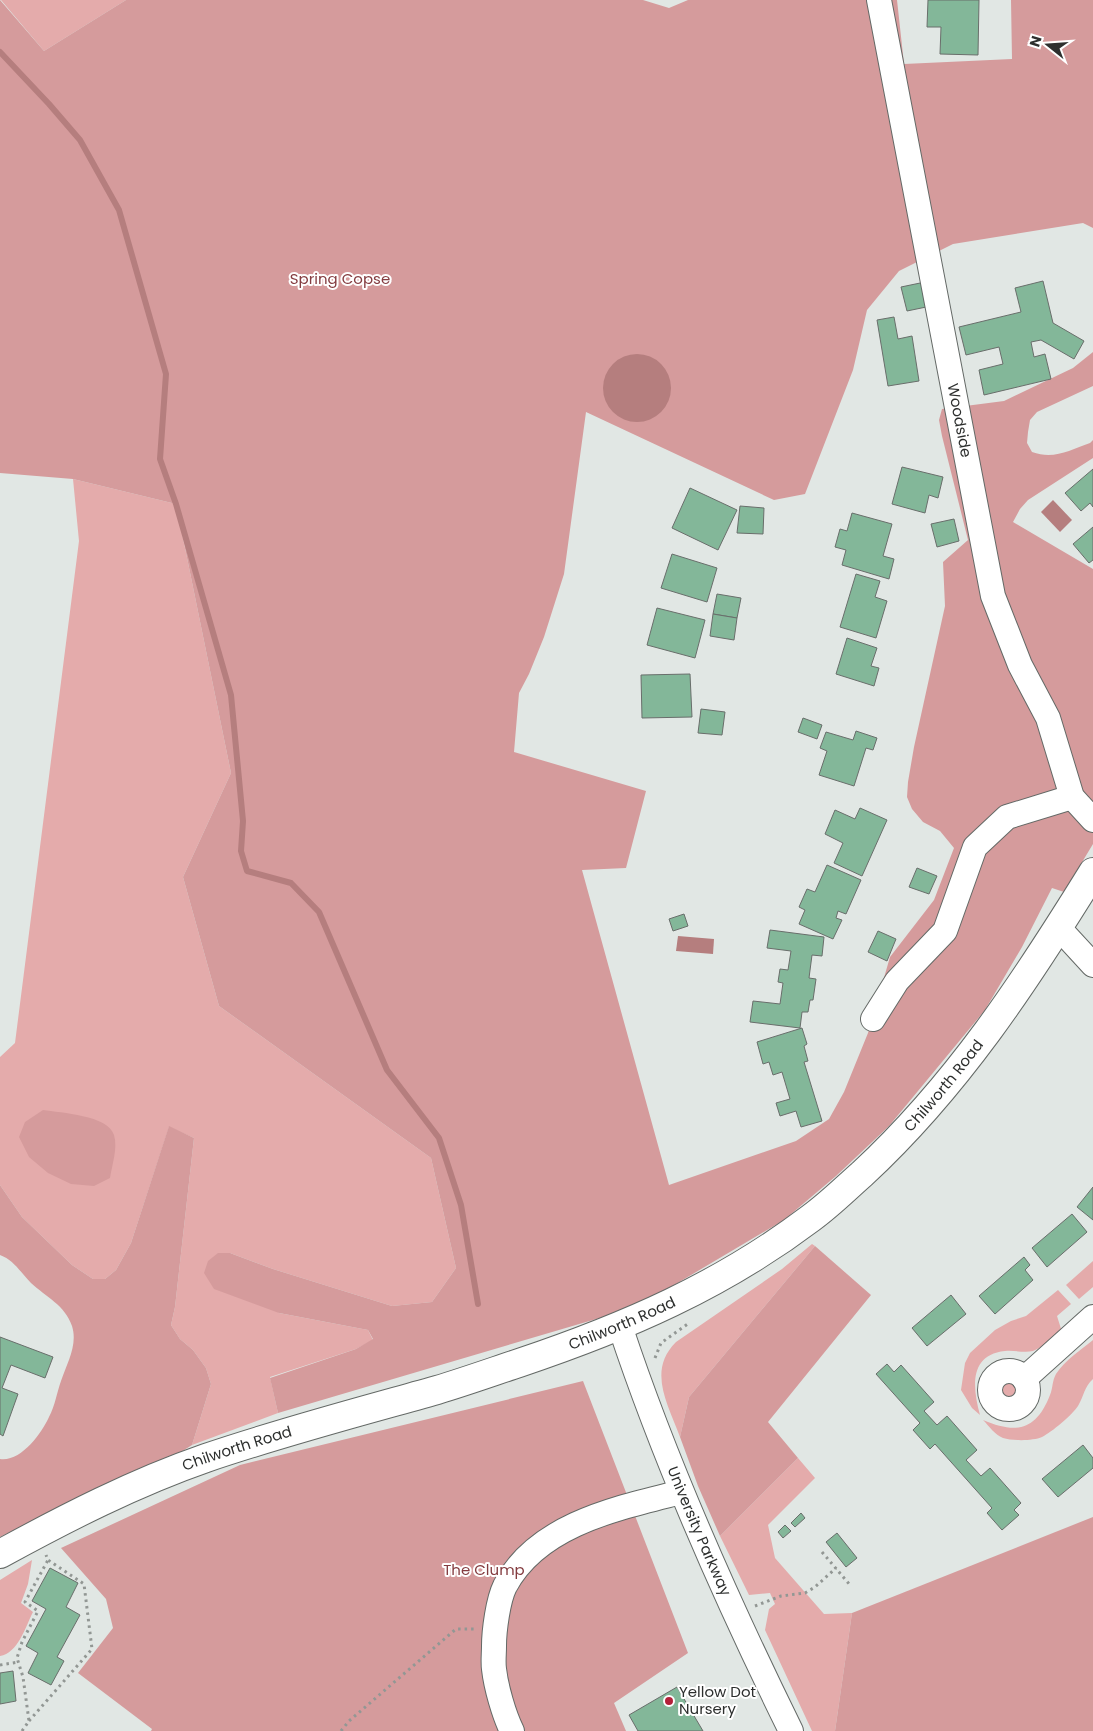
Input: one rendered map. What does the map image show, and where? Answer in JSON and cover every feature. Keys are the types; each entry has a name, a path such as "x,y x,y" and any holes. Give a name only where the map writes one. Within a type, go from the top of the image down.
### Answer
{"main road":[{"name":"Chilworth Road","path":"0,1554 115,1495 168,1472 301,1427 440,1389 563,1348 620,1326 696,1291 737,1269 806,1221 846,1189 910,1126 975,1050 1025,980 1093,872"}],"street":[{"name":"Woodside","path":"879,0 993,596 1020,665 1048,718 1072,797 1093,820"},
{"path":"872,1019 897,981 945,931 975,847 1007,817 1072,797"},
{"path":"1059,928 1093,965"},
{"path":"1024,1379 1093,1317"},
{"name":"University Parkway","path":"620,1326 640,1387 681,1492 791,1731"},
{"path":"512,1731 507,1722 494,1669 494,1630 504,1588 515,1570 549,1539 591,1518 637,1503 681,1492"}],"path":[{"path":"22,1731 92,1649 84,1584 48,1560 35,1535"},
{"path":"822,1552 850,1585"},
{"path":"29,1721 23,1677 17,1658 22,1642 38,1611 25,1602 48,1560"},
{"path":"736,1614 781,1596 805,1593 815,1587 836,1568"},
{"path":"341,1731 349,1721 456,1628 494,1630"},
{"path":"0,1665 19,1662"}],"shaded area":[{"path":"1,0 126,0 44,51"},
{"path":"637,354 650,357 661,364 668,375 671,388 668,401 661,412 650,419 637,422 624,419 613,412 606,401 603,388 606,375 613,364 624,357"},
{"path":"73,479 176,504 231,773 183,877 219,1006 431,1158 456,1268 432,1302 392,1306 273,1269 230,1253 279,1313 368,1330 373,1340 356,1349 270,1377 278,1413 192,1445 211,1384 206,1368 193,1350 180,1339 171,1325 175,1307 194,1138 169,1127 131,1243 116,1270 105,1279 93,1279 72,1265 22,1217 0,1185 0,1057 15,1043 79,541"},
{"path":"1053,500 1072,520 1060,532 1041,512"},
{"path":"678,936 714,939 713,954 676,951"},
{"path":"812,1244 815,1246 689,1397 680,1437 666,1400 661,1376 667,1353 676,1342 782,1269"},
{"path":"1093,1261 1093,1287 1079,1299 1066,1285"},
{"path":"1058,1290 1071,1304 1057,1316 1062,1332 1033,1351 1005,1351 993,1354 984,1359 979,1366 975,1384 980,1415 972,1408 961,1390 965,1363 970,1353 995,1330 1011,1321 1026,1316"},
{"path":"1093,1340 1093,1379 1075,1410 1051,1431 1042,1437 1034,1439 1007,1439 997,1435 983,1420 1015,1428 1031,1422 1044,1407 1055,1377 1060,1369"},
{"path":"1009,1377 1017,1381 1021,1389 1017,1397 1009,1401 1001,1397 997,1389 1001,1381"},
{"path":"798,1458 815,1478 768,1525 775,1558 824,1614 852,1613 835,1731 812,1731 765,1630 769,1609 775,1604 770,1593 749,1595 720,1536"},
{"path":"32,1560 28,1584 21,1603 33,1612 16,1645 12,1650 0,1656 0,1580"}],"green space":[{"name":"Spring Copse","path":"0,0 44,51 126,0 643,0 669,8 688,0 897,0 904,64 1012,59 1011,0 1093,0 1093,228 1083,223 953,244 899,271 867,310 853,370 805,494 774,500 586,412 564,574 544,637 519,693 514,752 646,791 626,868 582,870 669,1185 796,1141 829,1119 844,1092 868,1033 890,957 934,900 954,848 940,831 923,822 912,809 907,797 914,747 945,606 943,562 968,540 942,436 939,420 942,409 1004,401 1073,368 1093,352 1093,386 1037,412 1030,420 1027,443 1032,452 1055,455 1090,443 1093,440 1093,458 1028,500 1020,509 1013,522 1093,569 1093,844 1064,892 1052,888 1022,947 985,1010 889,1126 836,1176 784,1220 637,1307 278,1413 270,1378 356,1349 373,1339 368,1330 279,1313 214,1289 204,1273 208,1261 218,1253 230,1253 273,1269 392,1306 432,1302 456,1268 431,1158 219,1006 183,877 231,773 176,504 73,479 0,473"},
{"path":"43,1110 83,1116 103,1123 110,1128 114,1135 115,1145 110,1178 94,1186 71,1184 48,1173 29,1157 19,1137 25,1122"},
{"path":"169,1126 194,1138 175,1307 171,1325 180,1339 193,1350 206,1368 211,1384 192,1445 181,1452 138,1469 0,1537 0,1459 8,1459 23,1452 41,1431 53,1408 74,1340 72,1326 65,1312 31,1283 13,1263 0,1255 0,1185 22,1217 72,1265 93,1279 105,1279 116,1270 131,1243"},
{"path":"815,1246 871,1295 768,1422 798,1458 720,1536 698,1486 680,1437 689,1397"},
{"name":"The Clump","path":"583,1381 688,1653 614,1703 626,1731 151,1731 152,1729 78,1673 113,1628 106,1599 61,1548 240,1465"},
{"path":"1093,1517 1093,1731 835,1731 852,1613"}],"building":[{"path":"928,0 979,0 978,55 940,54 941,27 927,27"},
{"path":"1043,281 1053,323 1084,341 1074,359 1041,340 1031,342 1034,357 1045,354 1051,379 984,395 979,370 1003,364 999,347 966,355 959,327 1021,312 1015,288"},
{"path":"925,282 931,306 907,311 901,287"},
{"path":"894,317 898,339 912,336 919,381 888,386 877,320"},
{"path":"902,467 943,477 938,498 929,495 925,513 892,504"},
{"path":"1093,469 1093,507 1090,503 1081,511 1065,493"},
{"path":"690,488 737,510 718,550 672,528"},
{"path":"740,506 764,508 763,534 737,533"},
{"path":"852,513 892,524 883,556 894,559 889,579 842,565 846,550 835,547 840,529 847,531"},
{"path":"954,519 959,541 937,547 931,524"},
{"path":"1093,527 1093,560 1089,563 1073,544"},
{"path":"672,554 717,568 707,602 661,588"},
{"path":"856,574 880,581 875,597 887,601 876,638 840,627"},
{"path":"717,594 741,598 737,618 713,614"},
{"path":"657,608 705,620 695,658 647,645"},
{"path":"713,614 737,618 734,640 710,636"},
{"path":"847,638 877,648 871,666 879,668 874,686 836,674"},
{"path":"690,674 692,717 642,718 641,675"},
{"path":"701,709 725,712 722,735 698,733"},
{"path":"803,718 822,725 817,739 798,732"},
{"path":"856,731 877,738 873,750 866,748 854,786 819,775 827,751 820,748 826,732 853,740"},
{"path":"860,808 887,820 862,876 834,863 843,843 825,834 835,810 855,819"},
{"path":"827,865 861,880 846,914 838,911 836,918 842,920 833,939 799,924 805,910 799,907 807,889 815,892"},
{"path":"917,868 937,876 929,894 909,887"},
{"path":"684,914 688,926 673,931 669,919"},
{"path":"770,930 824,937 822,956 812,955 809,978 816,979 813,1000 810,1000 808,1012 802,1012 800,1028 750,1022 753,1001 780,1004 783,983 778,982 780,969 788,970 791,951 767,948"},
{"path":"878,931 896,939 887,961 868,952"},
{"path":"802,1028 807,1044 804,1046 808,1061 804,1062 822,1121 801,1127 796,1111 780,1116 776,1103 790,1099 782,1072 773,1075 769,1062 763,1064 757,1042"},
{"path":"1093,1187 1093,1220 1077,1207"},
{"path":"1072,1214 1087,1232 1047,1267 1032,1248"},
{"path":"1024,1257 1030,1265 1025,1270 1033,1280 995,1314 979,1296"},
{"path":"951,1295 966,1314 927,1346 912,1328"},
{"path":"0,1337 53,1357 45,1378 11,1365 2,1388 18,1394 3,1436 0,1434"},
{"path":"887,1364 894,1372 901,1365 934,1402 924,1411 937,1425 947,1416 977,1450 966,1460 981,1476 990,1468 1021,1503 1014,1510 1019,1515 1002,1530 987,1513 992,1508 935,1444 930,1449 913,1430 920,1423 876,1374"},
{"path":"1083,1445 1093,1458 1093,1468 1058,1497 1042,1479"},
{"path":"801,1513 805,1518 795,1527 791,1523"},
{"path":"785,1525 791,1531 783,1538 778,1532"},
{"path":"837,1533 857,1558 846,1567 826,1542"},
{"path":"50,1568 78,1583 66,1607 80,1615 57,1657 64,1661 51,1685 28,1673 38,1653 26,1646 46,1609 32,1601"},
{"path":"13,1671 16,1701 0,1704 0,1673"},
{"name":"Yellow Dot Nursery","path":"677,1687 703,1731 638,1731 629,1715"}],"waterway":[{"path":"0,52 80,140 119,210 166,374 160,459 176,504 231,695 243,821 241,851 247,871 291,883 319,912 387,1070 439,1138 461,1205 478,1304"}],"place":[{"name":"Yellow Dot Nursery","path":"669,1701"}]}
